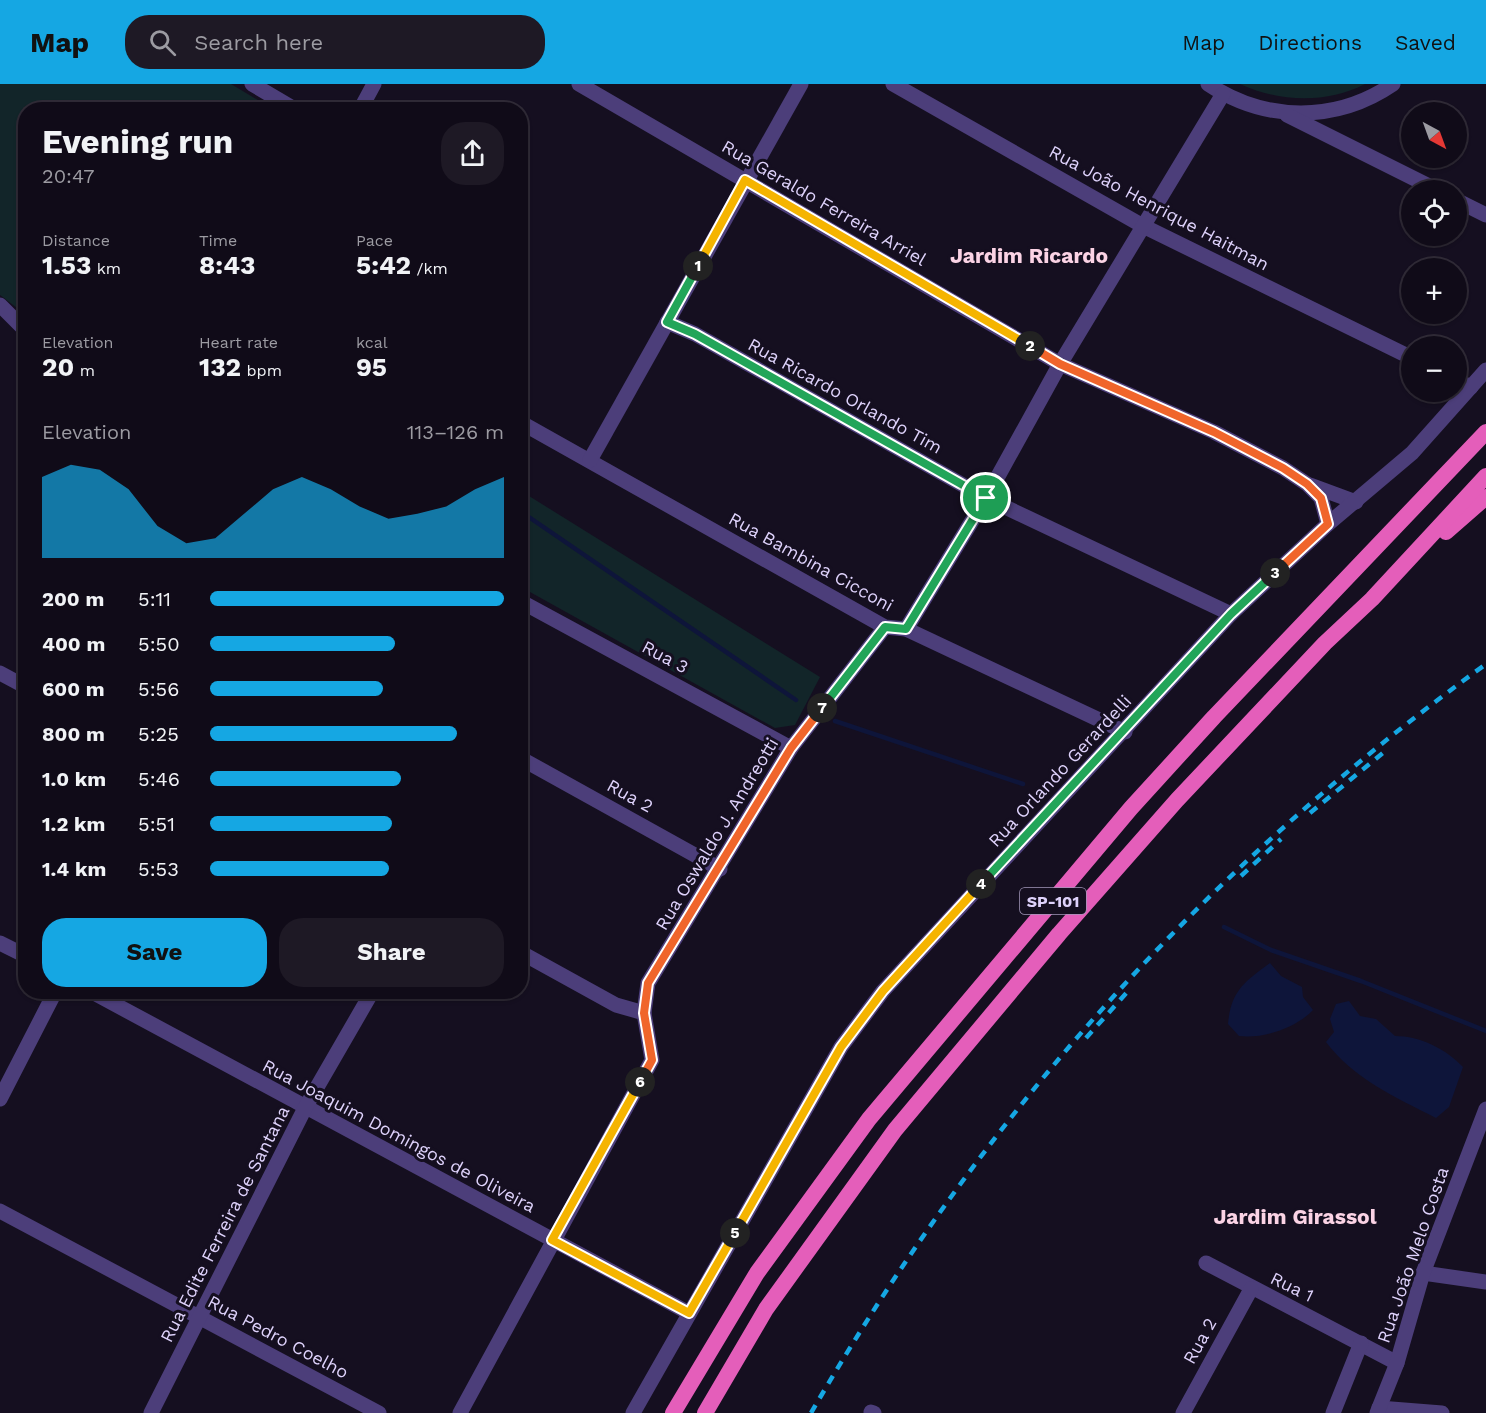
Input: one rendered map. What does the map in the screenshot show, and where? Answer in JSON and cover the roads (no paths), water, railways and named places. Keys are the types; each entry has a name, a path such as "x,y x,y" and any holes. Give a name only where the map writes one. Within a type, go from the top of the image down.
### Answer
{"highway":[{"name":"SP-101","path":"673,1413 757,1273 869,1119 1131,808 1214,717 1486,432"},
{"name":"SP-101","path":"705,1413 766,1309 896,1130 1059,934 1177,800 1326,643 1372,599 1486,476"},
{"path":"1372,599 1486,497"}],"street":[{"path":"252,84 282,102"},
{"path":"364,102 374,84"},
{"name":"Rua Geraldo Ferreira Arriel","path":"579,84 1060,364 1214,432 1307,484 1356,502"},
{"path":"590,460 745,180 801,84"},
{"name":"Rua João Henrique Haitman","path":"893,84 1143,226 1401,353"},
{"path":"1208,84 1223,94 1252,107 1283,113 1316,113 1348,107 1378,94 1393,84"},
{"path":"906,629 986,498 1060,364 1223,94"},
{"path":"1283,113 1417,180"},
{"path":"1467,206 1486,215"},
{"path":"2,313 18,325"},
{"name":"Rua Ricardo Orlando Tim","path":"667,322 695,334 986,498 1231,614"},
{"name":"Rua Orlando Gerardelli","path":"633,1413 841,1047 883,991 1058,800 1125,732 1231,614 1328,524 1412,453 1486,370"},
{"path":"1467,385 1471,387"},
{"name":"Rua Bambina Cicconi","path":"528,426 885,627 906,629 1125,732"},
{"name":"Rua Geraldo Ferreira Arriel","path":"1307,484 1321,498 1328,524"},
{"name":"Rua 3","path":"528,605 791,748"},
{"name":"Rua Oswaldo J. Andreotti","path":"552,1240 652,1060 644,1013 648,983 791,748 885,627"},
{"path":"0,673 18,683"},
{"name":"Rua 2","path":"528,763 720,868"},
{"path":"0,943 18,952"},
{"path":"528,956 616,1005 644,1013"},
{"path":"0,1099 51,999"},
{"name":"Rua Joaquim Domingos de Oliveira","path":"105,999 689,1313"},
{"name":"Rua Edite Ferreira de Santana","path":"151,1413 305,1108 368,999"},
{"name":"Rua João Melo Costa","path":"1378,1410 1397,1363 1423,1273 1486,1109"},
{"name":"Rua Pedro Coelho","path":"0,1211 379,1413"},
{"path":"460,1413 552,1240"},
{"name":"Rua 1","path":"1206,1263 1397,1363"},
{"path":"1423,1273 1486,1282"},
{"name":"Rua 2","path":"1183,1413 1251,1288"},
{"path":"1333,1413 1361,1343"},
{"path":"1378,1410 1442,1413"}],"water":[{"path":"1270,963 1281,976 1302,987 1303,997 1313,1010 1298,1022 1279,1031 1258,1036 1239,1036 1228,1024 1232,1003 1240,988"},
{"path":"1349,1001 1360,1016 1376,1019 1395,1036 1414,1038 1432,1045 1463,1067 1449,1107 1436,1118 1362,1077 1349,1067 1326,1042 1334,1032 1330,1019 1336,1004"}],"waterway":[{"path":"528,516 796,700"},
{"path":"835,721 1023,784"},
{"path":"1224,927 1271,950 1361,981 1486,1031"}],"railway":[{"path":"811,1413 879,1303 951,1197 1027,1097 1108,1002 1195,911 1286,825 1383,743 1486,664"},
{"path":"1310,813 1384,752"},
{"path":"1241,876 1281,839"},
{"path":"1086,1038 1130,989"}],"district":[{"name":"Jardim Ricardo","path":"1029,256"},
{"name":"Jardim Girassol","path":"1295,1217"}]}
